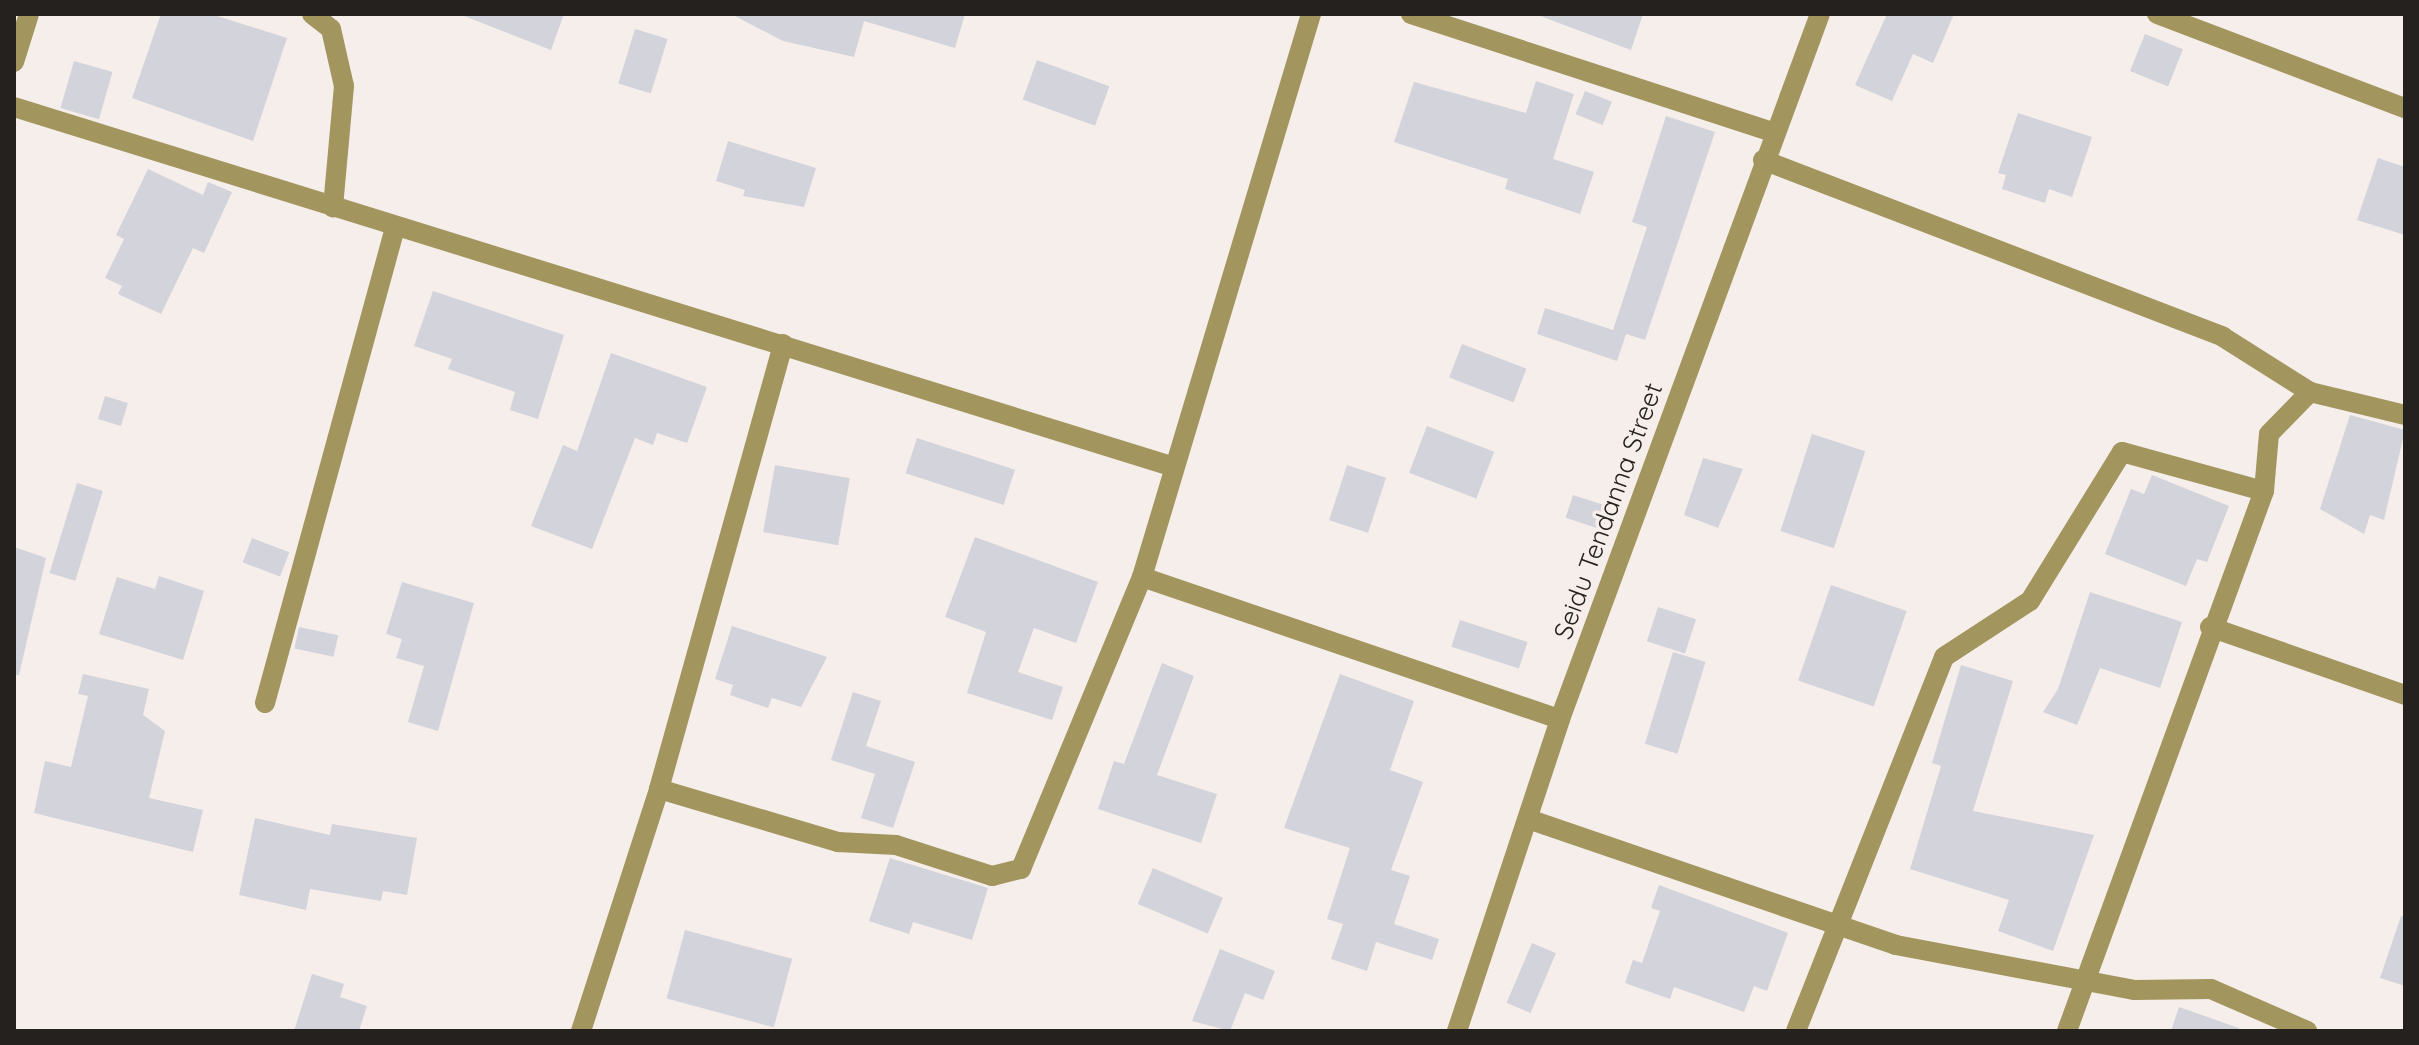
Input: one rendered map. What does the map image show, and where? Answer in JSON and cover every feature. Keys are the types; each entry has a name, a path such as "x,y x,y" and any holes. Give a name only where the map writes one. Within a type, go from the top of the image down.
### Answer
{"street":[{"path":"14,62 29,14"},
{"path":"312,14 331,29 344,86 333,208"},
{"path":"659,789 838,842 896,845 992,876 1021,869 1142,577 1171,466 1311,14"},
{"path":"1411,14 1773,132"},
{"name":"Seidu Tendanna Street","path":"1457,1031 1531,820 1560,719 1773,132 1820,14"},
{"path":"2162,15 2405,108"},
{"path":"14,107 1171,466"},
{"path":"1763,160 2223,337 2310,392 2405,415"},
{"path":"265,703 395,227"},
{"path":"581,1031 659,789 783,344"},
{"path":"2067,1031 2210,627 2264,491 2269,434 2310,392"},
{"path":"1796,1031 1944,657 2030,601 2122,452 2264,491"},
{"path":"1142,577 1560,719"},
{"path":"2210,627 2405,695"},
{"path":"1531,820 1839,928 2134,990 2211,989 2307,1031"}],"building":[{"path":"161,14 211,14 287,38 253,141 132,98"},
{"path":"459,14 564,14 551,50"},
{"path":"731,14 965,14 955,48 864,21 854,57 783,41"},
{"path":"1535,14 1643,14 1631,50"},
{"path":"1887,14 1954,14 1933,63 1913,54 1892,101 1855,85"},
{"path":"635,29 668,39 651,93 618,84"},
{"path":"2145,34 2183,49 2168,86 2130,71"},
{"path":"1037,60 1109,86 1095,126 1023,99"},
{"path":"74,61 112,72 99,119 60,108"},
{"path":"1536,81 1574,94 1553,159 1594,172 1580,214 1505,189 1508,179 1394,142 1414,82 1526,113"},
{"path":"1585,91 1612,102 1603,125 1576,114"},
{"path":"2018,113 2092,137 2072,197 2049,189 2045,203 2002,189 2006,175 1998,173"},
{"path":"1666,116 1715,132 1645,340 1626,334 1617,361 1537,334 1545,308 1613,330 1647,227 1632,222"},
{"path":"728,141 816,168 804,207 743,196 745,190 716,181"},
{"path":"2378,158 2405,167 2405,235 2357,220"},
{"path":"148,169 203,195 208,182 232,192 204,253 193,248 161,314 118,294 122,286 105,278 124,239 116,235"},
{"path":"433,291 564,335 538,419 510,410 515,392 448,369 452,359 414,346"},
{"path":"1462,344 1526,369 1514,402 1449,378"},
{"path":"611,353 707,387 687,443 657,433 653,445 635,438 592,549 531,526 563,445 577,451"},
{"path":"105,396 128,403 121,426 98,419"},
{"path":"2350,415 2405,430 2384,520 2370,515 2364,534 2320,509"},
{"path":"1427,426 1494,452 1476,498 1409,473"},
{"path":"1812,434 1865,451 1834,548 1780,531"},
{"path":"917,438 1015,470 1004,505 906,473"},
{"path":"1703,458 1743,469 1718,528 1684,515"},
{"path":"775,465 850,478 838,545 763,532"},
{"path":"1347,465 1386,478 1368,533 1329,520"},
{"path":"2152,475 2229,506 2207,562 2197,559 2186,586 2105,554 2131,489 2144,494"},
{"path":"77,483 103,491 75,581 50,573"},
{"path":"1573,495 1610,507 1603,530 1566,518"},
{"path":"975,537 1098,582 1076,643 1034,628 1018,672 1063,687 1052,720 967,693 986,632 945,617"},
{"path":"252,538 289,552 280,577 243,562"},
{"path":"14,547 46,558 19,675 14,675"},
{"path":"159,576 204,591 183,660 99,634 117,577 155,589"},
{"path":"402,582 474,603 438,731 408,722 424,666 396,658 402,639 386,634"},
{"path":"1831,585 1907,611 1874,707 1798,680"},
{"path":"2090,592 2182,622 2160,688 2100,668 2077,725 2043,712 2058,689"},
{"path":"1658,607 1696,619 1685,654 1647,641"},
{"path":"1460,620 1528,642 1519,669 1451,647"},
{"path":"732,626 827,657 801,707 772,698 768,708 730,695 733,685 715,679"},
{"path":"299,627 338,635 334,657 294,649"},
{"path":"1673,652 1706,662 1677,754 1645,744"},
{"path":"1162,663 1194,676 1157,775 1217,794 1201,843 1098,809 1114,761 1124,764"},
{"path":"1961,665 2013,681 1973,811 2094,835 2053,951 1998,931 2009,900 1910,869 1941,766 1932,763"},
{"path":"83,674 149,689 143,715 165,731 149,798 203,810 193,852 34,813 45,761 71,767 88,696 78,694"},
{"path":"1340,674 1414,701 1390,770 1423,782 1391,870 1410,876 1394,924 1439,939 1432,960 1376,942 1367,971 1331,959 1343,924 1327,919 1350,848 1284,828"},
{"path":"853,692 881,701 866,746 915,762 893,828 861,818 875,774 831,760"},
{"path":"255,818 330,835 332,824 417,838 407,895 383,891 381,901 310,889 306,910 239,895"},
{"path":"890,858 988,888 972,940 913,922 909,934 869,921"},
{"path":"1153,868 1223,898 1208,934 1138,904"},
{"path":"1659,885 1788,933 1767,991 1754,986 1744,1012 1674,987 1670,999 1625,983 1633,960 1642,963 1660,911 1651,908"},
{"path":"2401,916 2405,916 2405,986 2380,978"},
{"path":"685,930 792,959 774,1027 667,999"},
{"path":"1532,943 1556,953 1531,1013 1507,1003"},
{"path":"1220,949 1275,971 1263,1000 1245,993 1230,1031 1192,1021"},
{"path":"312,974 344,984 340,997 367,1006 359,1031 294,1031"},
{"path":"2179,1007 2239,1028 2239,1031 2171,1031"}]}
